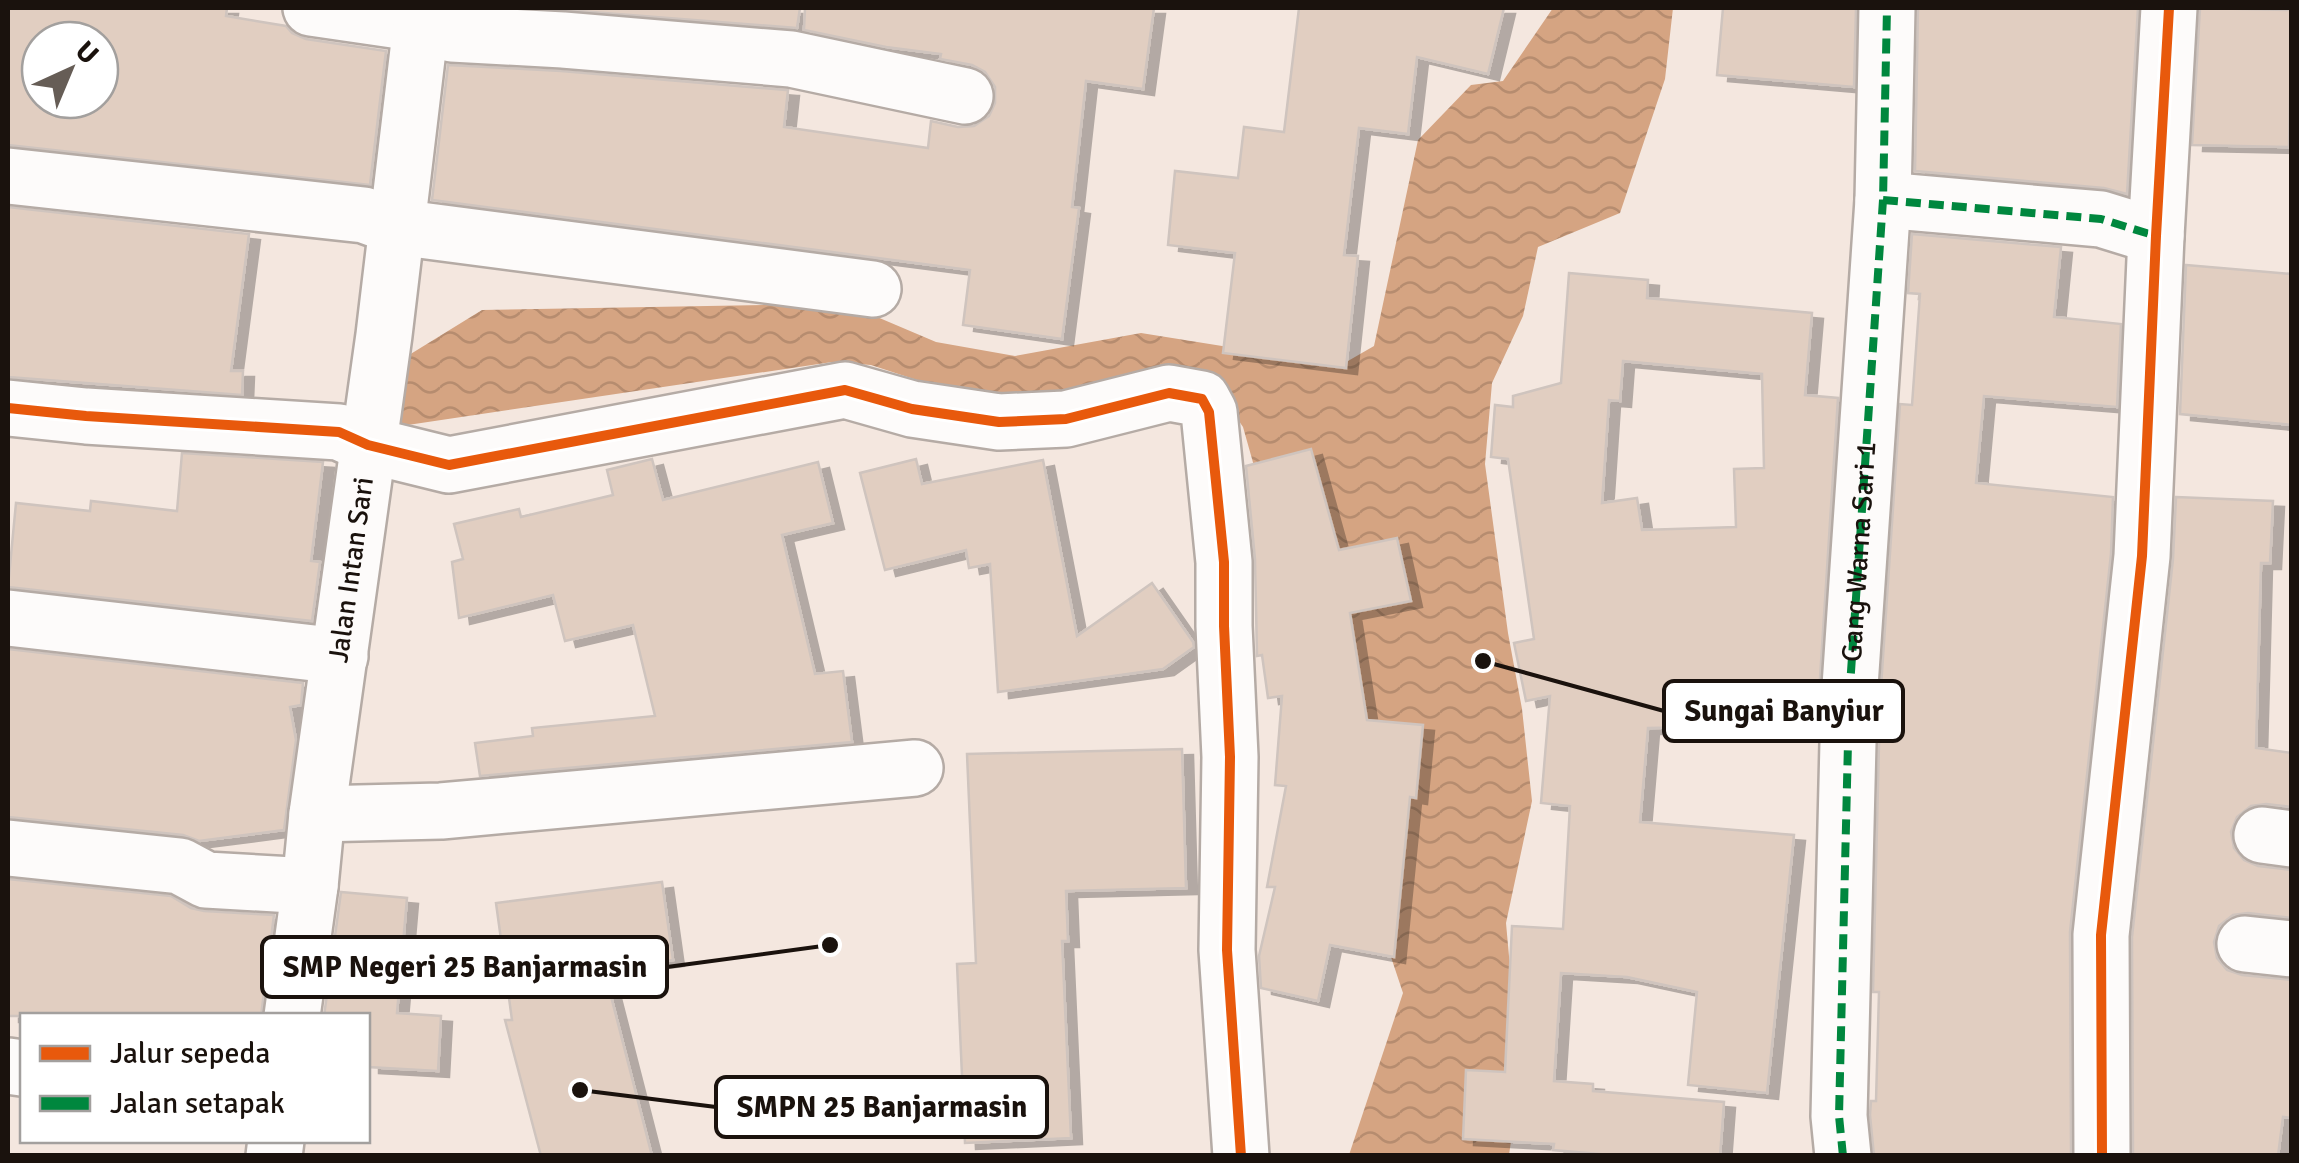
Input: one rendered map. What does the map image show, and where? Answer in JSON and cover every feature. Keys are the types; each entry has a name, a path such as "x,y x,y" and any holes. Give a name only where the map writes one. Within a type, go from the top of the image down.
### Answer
{"street":[{"path":"310,8 422,16 452,34 792,59 965,96"},
{"name":"Gang Warna Sari 1","path":"1843,1156 1839,1116 1848,701 1884,200 1887,8"},
{"path":"2102,1156 2102,934 2142,556 2169,8"},
{"name":"Jalan Intan Sari","path":"292,1013 422,16"},
{"path":"8,176 364,215 397,226 873,289"},
{"path":"1884,200 2101,218 2156,236"},
{"path":"8,408 338,432 368,445 449,465 845,390 912,410 999,422 1066,418 1168,393 1202,399 1209,412 1224,562 1230,757 1227,950 1240,1156"},
{"path":"8,618 340,656"},
{"path":"317,814 441,811 915,768"},
{"path":"8,848 180,866 206,880 310,886"}],"water":[{"path":"1553,8 1673,8 1665,79 1620,213 1538,247 1523,316 1492,383 1485,464 1532,801 1506,923 1520,1078 1509,1155 1349,1155 1403,993 1391,957 1332,861 1307,654 1243,427 1220,393 981,401 871,365 832,362 401,426 409,355 482,310 825,304 863,311 936,342 1015,356 1141,333 1341,365 1374,346 1418,140 1471,85 1503,81"}],"building":[{"path":"8,8 227,8 226,16 286,26 306,39 386,51 370,185 8,145"},
{"path":"541,8 800,8 797,28"},
{"path":"805,8 1154,8 1143,89 1086,81 1072,207 1079,208 1062,339 963,325 970,270 432,200 448,65 788,90 784,127 928,148 931,121 974,126 989,116 995,103 995,87 985,72 972,65 940,59 941,54 804,30"},
{"path":"1299,8 1504,8 1488,74 1417,57 1408,134 1359,128 1344,255 1358,256 1346,368 1223,353 1235,253 1168,245 1175,171 1238,178 1244,127 1284,132"},
{"path":"1723,8 1856,8 1854,87 1717,75"},
{"path":"1918,8 2138,8 2127,194 2104,188 1915,171"},
{"path":"2200,8 2292,10 2289,147 2192,145"},
{"path":"8,207 249,234 231,371 243,371 242,395 8,377"},
{"path":"1912,234 2061,247 2054,317 2121,324 2117,407 1984,396 1976,483 2113,497 2111,554 2070,932 2071,1156 1874,1156 1870,1115 1871,1101 1876,1101 1879,992 1873,992 1880,702 1900,404 1912,405 1920,294 1908,293"},
{"path":"2186,265 2292,274 2292,425 2180,414"},
{"path":"1569,273 1648,280 1647,298 1812,313 1805,395 1838,398 1817,725 1648,728 1640,822 1794,835 1767,1093 1688,1085 1697,992 1627,977 1561,973 1554,1081 1593,1084 1593,1091 1724,1102 1720,1156 1622,1156 1553,1150 1554,1144 1463,1139 1466,1070 1505,1072 1512,926 1563,929 1570,806 1541,803 1550,696 1526,701 1514,643 1534,639 1508,459 1491,457 1495,405 1513,407 1513,396 1561,383","holes":["1623,361 1762,374 1764,468 1734,469 1736,527 1642,530 1637,498 1602,503 1609,400 1620,401"]},
{"path":"1311,449 1339,550 1397,538 1411,601 1350,613 1367,720 1423,725 1416,798 1410,797 1394,957 1330,945 1318,1001 1261,988 1259,956 1275,887 1267,887 1286,786 1275,785 1282,696 1268,698 1262,655 1257,656 1255,559 1246,466"},
{"path":"182,453 323,462 311,561 320,562 312,621 8,587 16,503 90,511 91,501 177,511"},
{"path":"652,459 663,500 818,462 833,523 782,535 815,674 843,671 852,742 480,776 475,743 533,736 532,728 655,716 633,625 565,641 553,595 459,618 452,562 463,559 454,524 519,509 521,517 613,495 607,470"},
{"path":"916,459 922,484 1043,460 1077,636 1152,583 1194,647 1163,669 998,692 990,564 969,568 966,550 885,570 860,473"},
{"path":"2176,497 2273,501 2270,563 2261,563 2256,748 2292,753 2292,807 2251,806 2237,817 2231,832 2234,848 2244,860 2258,866 2292,870 2292,918 2233,915 2219,926 2214,942 2217,958 2227,970 2292,980 2292,1118 2283,1117 2278,1156 2133,1156 2132,937 2173,559"},
{"path":"8,649 303,683 301,705 290,707 296,740 284,830 199,841 183,835 8,817"},
{"path":"1182,749 1186,888 1066,891 1068,941 1062,941 1071,1138 965,1143 957,964 976,963 967,754"},
{"path":"8,879 171,896 204,911 274,915 261,1013 8,1016"},
{"path":"662,882 673,960 604,969 652,1156 541,1156 505,1020 512,1020 496,903"},
{"path":"341,892 407,898 397,1013 441,1016 438,1071 370,1067 370,1013 324,1013"}],"marked path":[{"path":"1843,1156 1839,1116 1849,701 1883,200 1887,8"},
{"path":"1883,200 2101,219 2156,236"}],"cycle path":[{"path":"2102,1156 2101,935 2142,556 2169,8"},
{"path":"8,408 339,432 368,445 449,465 845,390 912,409 999,422 1066,419 1169,393 1202,399 1209,412 1224,562 1230,757 1227,950 1241,1156"}],"place":[{"name":"Sungai Banyiur","path":"1483,661"},
{"name":"SMP Negeri 25 Banjarmasin","path":"830,945"},
{"name":"SMPN 25 Banjarmasin","path":"580,1090"}]}
